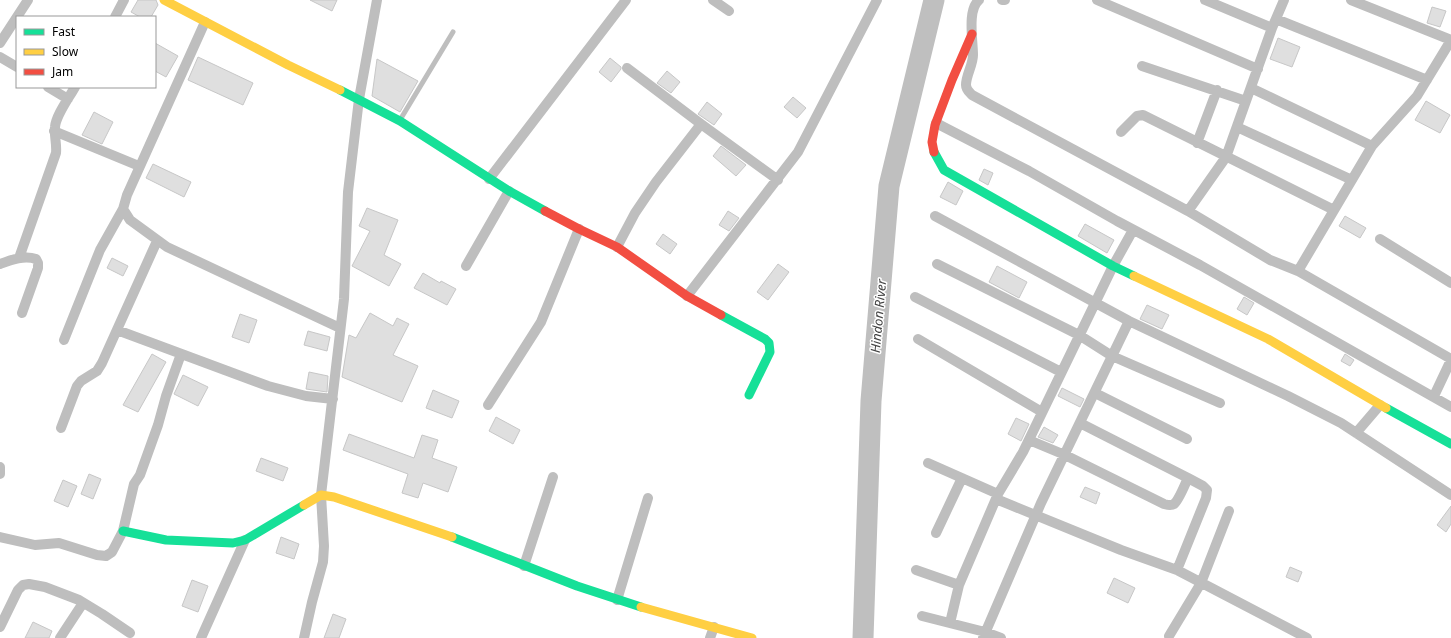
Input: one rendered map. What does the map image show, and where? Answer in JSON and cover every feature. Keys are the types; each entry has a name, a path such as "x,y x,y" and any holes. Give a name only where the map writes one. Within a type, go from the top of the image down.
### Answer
{"street":[{"path":"17,16 28,0"},
{"path":"116,16 124,0"},
{"path":"164,0 400,121 509,191 579,229 617,247 688,296 764,339 768,343 770,352 749,396"},
{"path":"304,638 323,562 324,546 321,496 344,299 348,192 359,99 377,0"},
{"path":"489,179 626,0"},
{"path":"712,0 730,11"},
{"path":"688,296 798,152 877,0"},
{"path":"979,0 975,3 973,10 973,59 966,84 967,91 1188,211 1270,260 1298,271 1451,360 1434,396"},
{"path":"1097,0 1258,69"},
{"path":"1205,0 1274,23 1427,80"},
{"path":"1188,211 1226,157 1274,23 1284,0"},
{"path":"1298,271 1372,146 1417,96 1451,40 1351,0"},
{"path":"0,42 16,18"},
{"path":"64,340 100,250 123,209 139,166 205,22"},
{"path":"972,34 952,78 936,123 932,141 937,161 944,170 1113,266 1268,339 1380,405 1451,444"},
{"path":"0,57 16,66"},
{"path":"1142,66 1246,100"},
{"path":"627,68 778,180"},
{"path":"50,88 68,99"},
{"path":"19,258 56,153 57,147 54,131 56,119 74,88"},
{"path":"1250,88 1372,146"},
{"path":"1197,143 1217,90"},
{"path":"1121,132 1137,116 1143,115 1334,210"},
{"path":"936,123 1029,172 1133,230 1200,264 1451,407"},
{"path":"617,247 635,213 656,182 701,124"},
{"path":"1237,127 1352,180"},
{"path":"54,131 139,166"},
{"path":"466,266 509,191"},
{"path":"123,209 130,220 167,247 340,328"},
{"path":"935,216 1129,321 1288,396 1341,423 1451,494"},
{"path":"488,405 540,322 579,229"},
{"path":"950,623 959,585 997,496 1023,452 1113,266 1133,230"},
{"path":"1380,239 1451,283"},
{"path":"61,428 77,386 81,381 97,371 102,363 157,241"},
{"path":"0,264 19,258 31,257 36,259 38,263 38,268 22,312"},
{"path":"937,264 1079,335 1112,356 1220,403"},
{"path":"915,297 1061,372"},
{"path":"984,635 1036,515 1129,321"},
{"path":"117,330 268,386 306,396 332,399"},
{"path":"918,339 1042,412"},
{"path":"0,537 28,544 59,543 106,556 112,552 123,531 134,484 140,474 158,425 166,396 181,354"},
{"path":"1095,392 1187,439"},
{"path":"1356,433 1380,405"},
{"path":"1080,423 1188,478 1203,486 1207,490 1206,498 1177,570"},
{"path":"1029,440 1065,455 1169,505 1176,501 1188,478"},
{"path":"928,463 962,478 1036,515 1121,550 1177,570 1307,638"},
{"path":"0,467 0,474"},
{"path":"524,566 553,478"},
{"path":"936,533 962,478"},
{"path":"123,531 166,540 218,544 233,543 245,540 321,496 334,497 438,532 524,566 617,600 752,638"},
{"path":"617,600 648,498"},
{"path":"1169,636 1201,583 1229,511"},
{"path":"201,638 245,540"},
{"path":"916,570 959,585"},
{"path":"0,627 18,590 24,585 29,584 45,587 83,602 130,633"},
{"path":"60,638 83,602"},
{"path":"922,616 950,623 984,635 1001,638"},
{"path":"710,638 714,627"}],"lane":[{"path":"400,121 453,32"}],"building":[{"path":"138,0 156,0 158,5 152,16 138,16 131,12"},
{"path":"310,0 337,0 332,11"},
{"path":"1432,7 1446,11 1440,27 1427,23"},
{"path":"1278,38 1300,47 1292,67 1270,59"},
{"path":"156,44 178,56 166,77 156,72"},
{"path":"198,57 253,83 243,105 188,80"},
{"path":"610,58 621,67 611,82 599,72"},
{"path":"377,59 418,81 400,112 372,96"},
{"path":"667,71 680,82 671,93 657,83"},
{"path":"793,97 806,108 797,118 784,107"},
{"path":"1426,101 1450,115 1440,133 1415,120"},
{"path":"707,102 722,114 714,125 698,114"},
{"path":"94,112 113,122 102,144 82,135"},
{"path":"721,146 746,165 736,176 713,156"},
{"path":"153,164 191,182 184,197 146,178"},
{"path":"984,169 993,173 988,185 979,180"},
{"path":"948,182 963,191 956,205 940,197"},
{"path":"367,208 398,220 384,255 401,264 389,286 352,266 370,231 359,226"},
{"path":"728,211 739,218 729,231 719,225"},
{"path":"1345,216 1366,228 1360,238 1339,226"},
{"path":"1085,224 1114,240 1107,253 1078,236"},
{"path":"663,234 677,244 670,254 656,244"},
{"path":"112,258 128,266 123,276 107,268"},
{"path":"778,264 789,272 768,300 757,292"},
{"path":"997,266 1027,282 1019,298 989,282"},
{"path":"423,273 440,283 441,281 456,289 447,305 414,288"},
{"path":"1244,297 1254,303 1247,315 1237,309"},
{"path":"1147,305 1169,315 1162,329 1140,319"},
{"path":"370,313 393,326 397,318 409,324 393,355 418,366 402,402 342,377 349,335 356,338"},
{"path":"240,314 257,320 249,343 232,337"},
{"path":"308,331 330,337 327,351 304,345"},
{"path":"152,354 166,362 138,412 123,405"},
{"path":"1345,354 1354,360 1350,366 1341,361"},
{"path":"309,372 328,376 327,392 306,389"},
{"path":"183,375 208,387 198,406 174,394"},
{"path":"1062,388 1084,399 1080,407 1058,396"},
{"path":"433,390 459,401 452,418 426,408"},
{"path":"496,417 520,430 513,444 489,431"},
{"path":"1016,418 1029,424 1021,441 1008,434"},
{"path":"1044,427 1058,435 1053,443 1038,437"},
{"path":"349,434 414,458 422,435 438,440 432,458 457,467 448,492 423,483 418,498 402,493 408,474 343,450"},
{"path":"261,458 288,468 283,481 256,471"},
{"path":"89,474 101,479 93,499 81,494"},
{"path":"63,480 77,486 68,507 54,501"},
{"path":"1085,487 1100,493 1096,504 1080,497"},
{"path":"1451,506 1451,524 1446,532 1437,525"},
{"path":"281,537 299,544 294,559 276,553"},
{"path":"1290,567 1302,572 1298,582 1286,577"},
{"path":"1114,578 1135,588 1128,603 1107,593"},
{"path":"192,580 208,586 198,612 182,606"},
{"path":"333,614 346,619 339,638 324,638"},
{"path":"33,622 52,631 49,638 25,638"}],"waterway":[{"name":"Hindon River","path":"863,638 871,401 889,186 934,0"}],"traffic: fast":[{"path":"340,90 400,121 509,191 545,211"},
{"path":"934,152 944,170 1113,266 1134,276"},
{"path":"721,315 765,339 769,343 770,352 749,395"},
{"path":"1386,408 1451,444"},
{"path":"123,531 166,540 233,543 245,540 304,505"},
{"path":"452,537 577,586 641,607"}],"traffic: slow":[{"path":"164,0 288,65 340,90"},
{"path":"1134,276 1268,339 1386,408"},
{"path":"304,505 321,495 334,497 452,537"},
{"path":"641,607 752,638"}],"traffic: jam":[{"path":"934,152 932,142 935,125 952,80 972,34"},
{"path":"545,211 617,247 687,296 721,315"}]}
